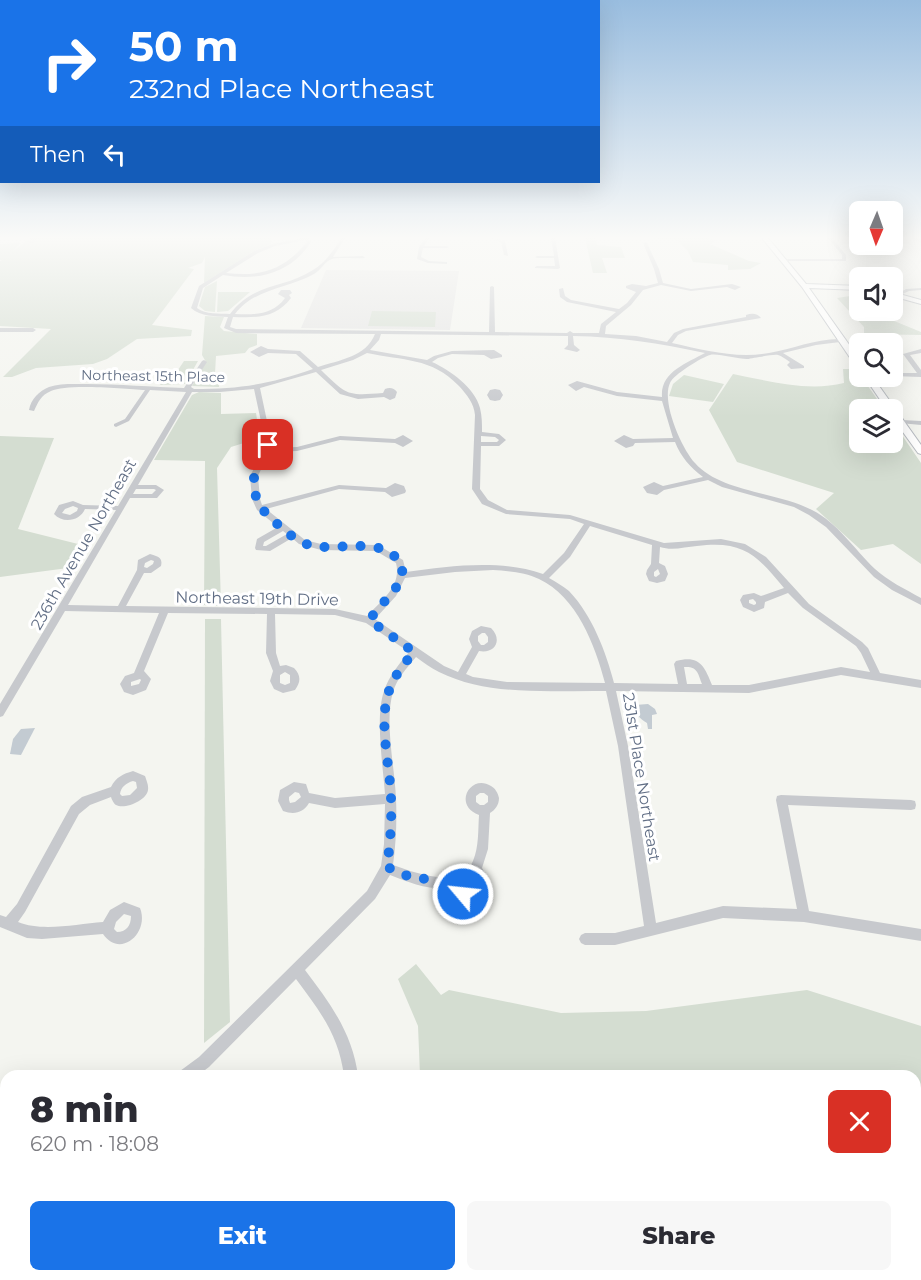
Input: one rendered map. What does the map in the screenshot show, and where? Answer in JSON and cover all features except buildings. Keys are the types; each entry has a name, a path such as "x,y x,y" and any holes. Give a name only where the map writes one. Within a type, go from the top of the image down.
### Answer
{"main road":[{"path":"812,298 849,352"},
{"path":"903,424 921,451"}],"street":[{"path":"197,298 194,308 207,314 276,312 284,306 288,298"},
{"path":"248,298 241,303 226,325 229,330 602,334 743,357 779,354 809,343 840,340"},
{"path":"492,298 492,333"},
{"path":"564,298 569,301 621,311"},
{"path":"602,334 603,325 634,298"},
{"path":"669,344 676,334 685,330 750,318"},
{"path":"0,330 33,330"},
{"path":"379,332 367,351 428,362 448,371 473,399 478,414 476,489 481,498 491,506 515,513 559,515 656,544 680,546 715,541 753,551 768,562 789,590 806,605 859,644 865,651 876,675"},
{"path":"570,333 571,346"},
{"path":"267,351 298,352 342,393 358,397 384,395"},
{"name":"Northeast 15th Place","path":"32,410 33,404 49,389 60,387 189,389 256,387 318,369 367,351"},
{"path":"921,351 908,352 906,356 921,375"},
{"path":"428,362 437,355 447,352 489,353"},
{"path":"710,353 673,375 664,386 663,399 677,440 687,459 710,477 741,490 796,505 810,512 833,528 884,581 921,602"},
{"path":"779,354 792,363"},
{"name":"236th Avenue Northeast","path":"0,713 64,608 204,362"},
{"path":"903,375 921,375"},
{"path":"582,386 626,396 663,399"},
{"path":"256,387 268,440 267,450 254,476 256,499 260,508 291,535 313,546 378,548 400,562 403,575 395,591 369,620"},
{"path":"116,425 127,420 149,388"},
{"path":"473,399 489,396"},
{"path":"903,423 921,423"},
{"path":"477,444 499,444 503,440 497,435 478,434"},
{"path":"267,450 297,450 340,438 396,441"},
{"path":"632,441 677,440"},
{"path":"662,488 710,477"},
{"path":"129,495 151,496 160,490 156,487 134,487"},
{"path":"260,508 339,487 387,490"},
{"path":"82,507 122,508"},
{"path":"403,575 479,568 518,570 544,578 567,555 588,523"},
{"path":"282,528 260,541 259,548 267,549 291,535"},
{"path":"655,567 656,544"},
{"path":"120,609 141,570"},
{"name":"231st Place Northeast","path":"544,578 579,610 611,686 651,930"},
{"path":"760,600 789,590"},
{"name":"Northeast 19th Drive","path":"64,608 271,613 335,612 369,620 441,669 460,677 507,686 748,689 832,671 852,671 921,684"},
{"path":"138,674 164,611"},
{"path":"271,613 271,653 278,672"},
{"path":"460,677 477,646"},
{"path":"193,1070 204,1062 371,895 387,867 392,799 385,723 388,693 394,677 414,652"},
{"path":"683,688 679,664 694,662 700,668 708,688"},
{"path":"107,928 42,933 27,932 5,922 21,908 75,810 86,801 115,791"},
{"path":"306,797 335,803 392,799"},
{"path":"804,916 781,800 912,805"},
{"path":"387,867 410,877 457,883 467,879 476,869 483,841 484,810"},
{"path":"457,883 470,906 482,905 487,900 488,893 476,869"},
{"path":"585,939 615,939 723,912 804,916 921,935"},
{"path":"297,969 336,1024 347,1046 350,1070"}],"shaded area":[{"path":"0,298 172,298 152,325 192,330 191,336 137,339 107,359 93,364 36,368 12,377 3,377 51,329 0,326"},
{"path":"202,298 216,298 215,312 205,311 199,306"},
{"path":"218,298 243,298 228,311 217,312"},
{"path":"314,298 455,298 450,330 301,328"},
{"path":"837,298 849,298 849,311"},
{"path":"372,311 436,312 435,327 368,326"},
{"path":"205,316 224,317 220,327 224,331 257,334 257,345 249,348 245,353 216,356 215,374 218,375 219,387 192,386 206,362 202,355"},
{"path":"858,321 894,321 921,332 921,335 864,333 864,327"},
{"path":"184,361 198,361 185,384 160,385 170,370 178,370"},
{"path":"843,369 849,369 849,387 869,387 877,399 849,399 849,453 903,453 903,437 921,463 921,564 893,544 861,550 816,509 834,493 737,462 709,410 733,374 789,385 817,386 844,383"},
{"path":"684,375 724,384 713,402 669,396 673,384"},
{"path":"199,392 221,393 221,414 256,413 260,438 231,447 217,468 221,606 204,605 205,461 154,460 192,395"},
{"path":"0,436 54,438 18,529 82,545 68,568 0,577"},
{"path":"205,619 221,619 230,1022 204,1043"},
{"path":"648,704 655,709 657,714 652,715 652,729 648,729 647,723 638,716 635,708 635,705"},
{"path":"35,728 21,755 10,754 13,739 21,729"},
{"path":"416,964 441,995 449,990 561,1013 646,1011 807,990 921,1026 921,1070 420,1070 418,1026 398,979"}],"route":[{"path":"268,445 254,476 256,499 265,513 302,542 321,547 378,548 394,556 403,568 403,575 395,591 369,620 414,652 394,677 388,693 386,708 385,723 392,799 387,867 410,877 457,883 463,894"}]}
